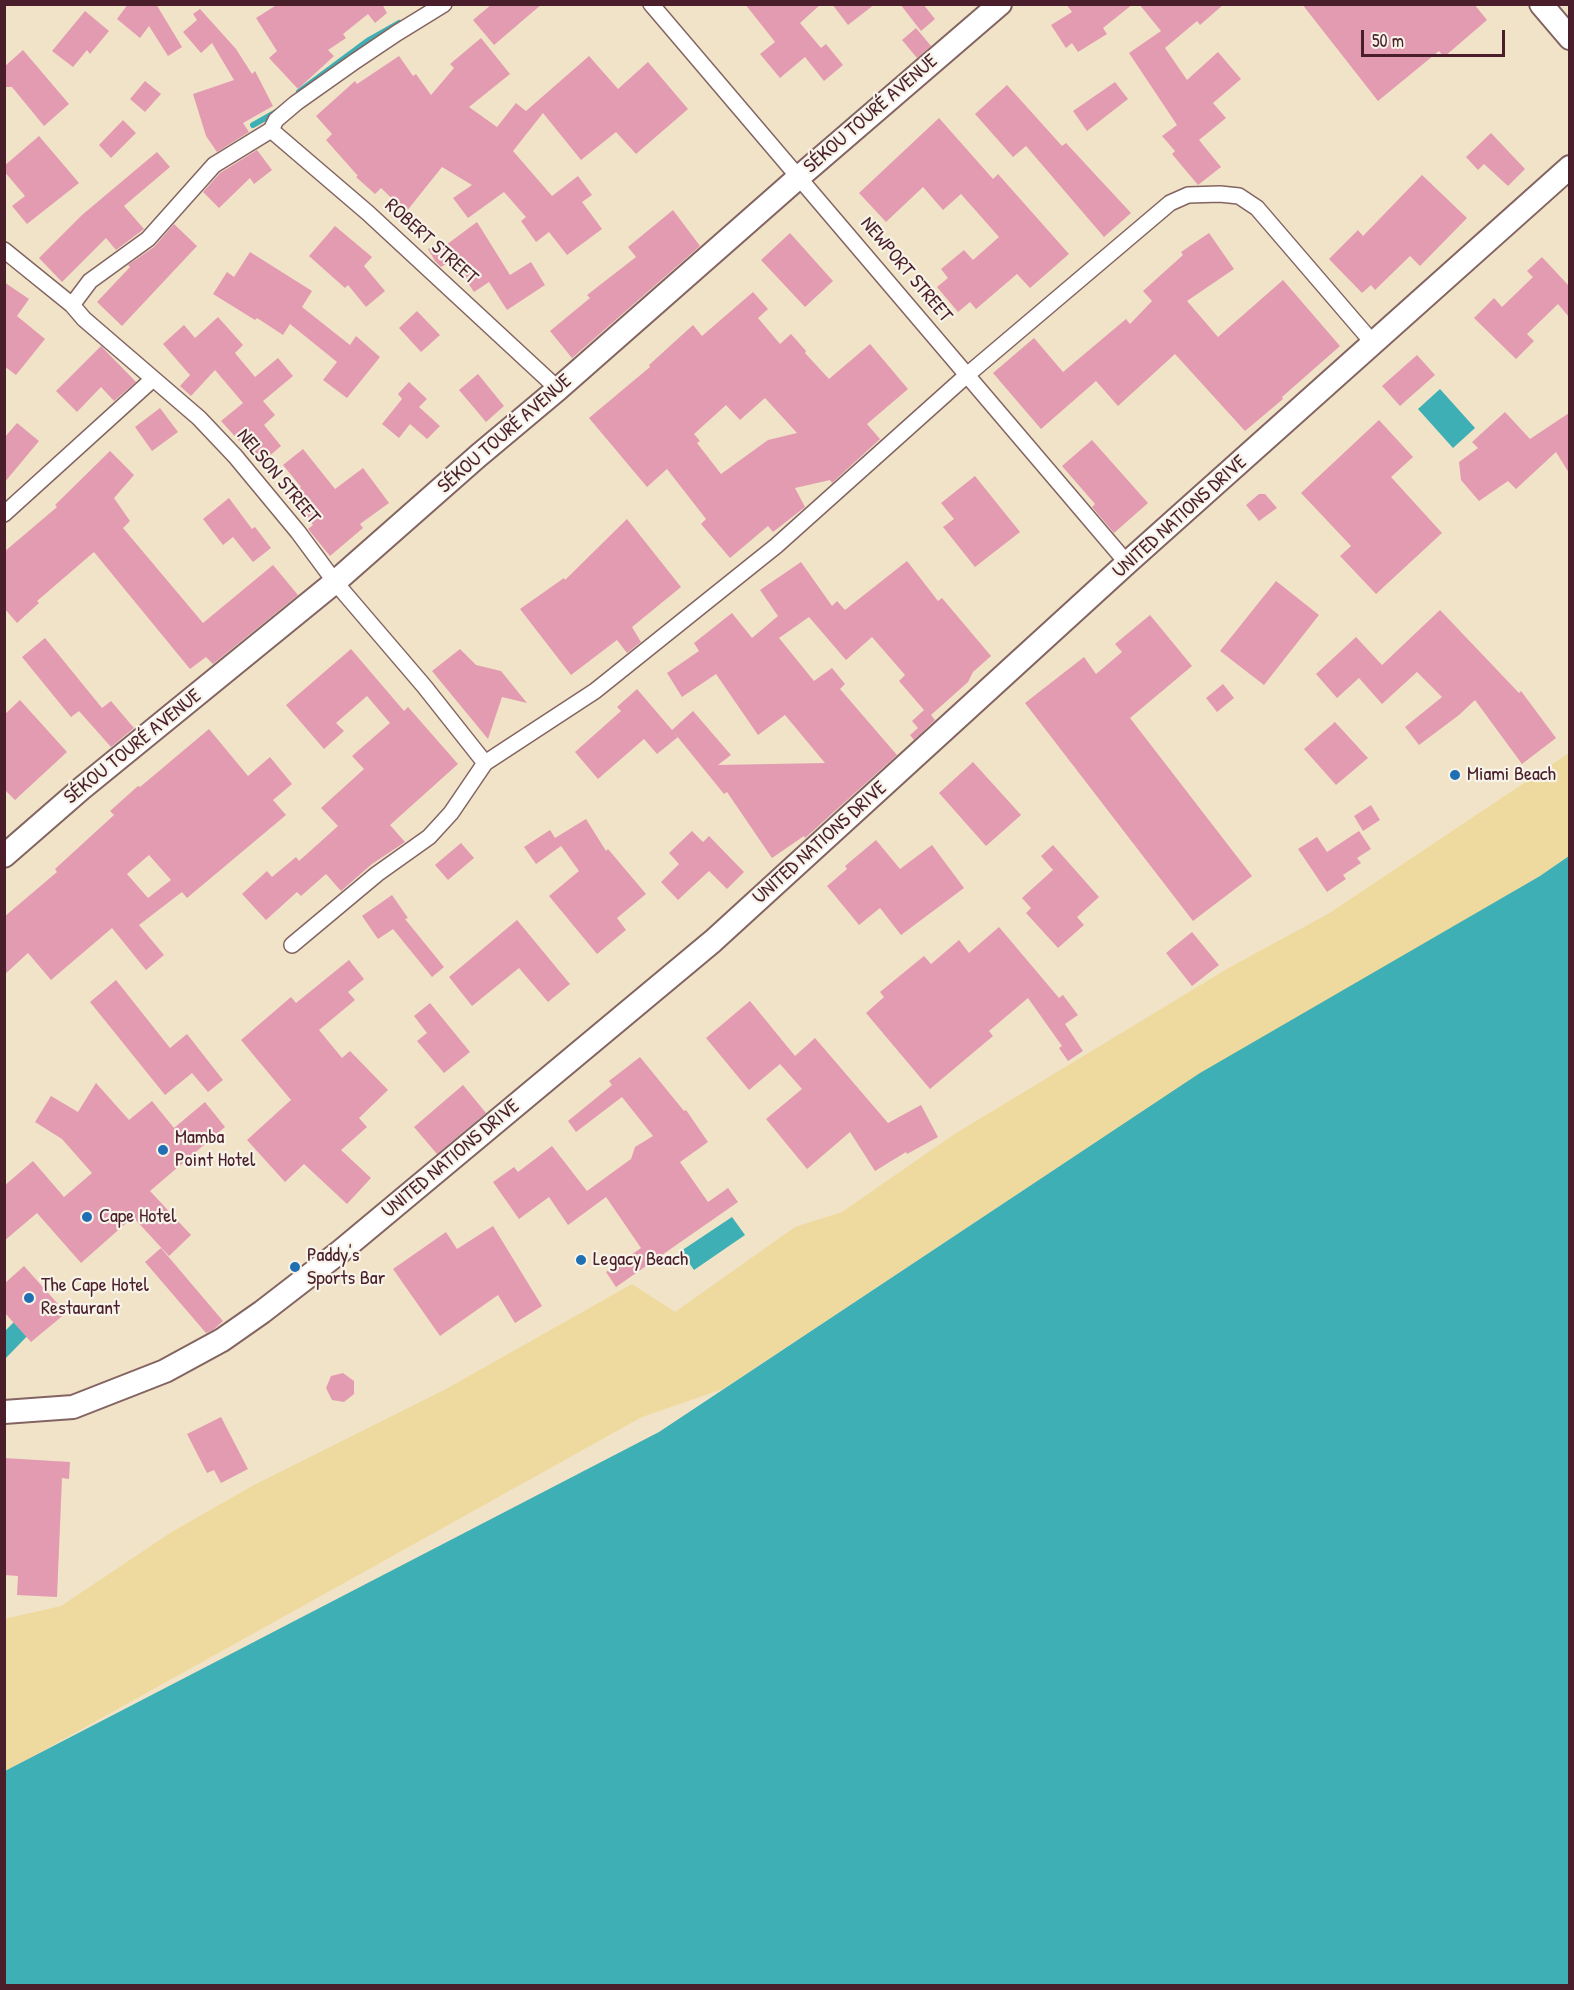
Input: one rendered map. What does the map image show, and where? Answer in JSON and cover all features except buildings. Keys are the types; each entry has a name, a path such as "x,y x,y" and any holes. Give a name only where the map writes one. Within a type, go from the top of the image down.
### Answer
{"street":[{"path":"72,305 90,281 148,239 214,165 271,130 276,120 296,103 397,33 444,4"},
{"name":"NEWPORT STREET","path":"651,4 1127,563"},
{"name":"SÉKOU TOURÉ AVENUE","path":"4,856 81,789 335,582 1000,4"},
{"path":"1541,4 1569,38"},
{"name":"ROBERT STREET","path":"271,130 368,213 558,389"},
{"name":"UNITED NATIONS DRIVE","path":"4,1412 73,1407 165,1371 222,1340 341,1251 713,941 1127,563 1569,167"},
{"path":"292,945 377,874 429,837 451,813 485,764 595,691 776,546 968,375 1170,202 1188,195 1220,194 1239,196 1257,208 1373,343"},
{"name":"NELSON STREET","path":"4,250 72,305 84,319 199,418 236,456 335,582 424,686 485,764"},
{"path":"4,514 153,379"}],"sand":[{"path":"1569,753 1569,856 1540,876 1276,1030 1072,1158 723,1389 642,1417 5,1771 4,1619 61,1606 170,1533 254,1485 446,1389 632,1284 675,1312 795,1227 842,1212 953,1135 1232,966 1328,914"}],"water":[{"path":"1440,389 1475,428 1453,448 1418,409"},
{"path":"1569,856 1569,1985 5,1985 5,1771 659,1432 1200,1073 1540,876"},
{"path":"732,1217 745,1235 694,1270 681,1251"},
{"path":"20,1316 34,1329 5,1359 4,1332"}],"waterway":[{"path":"299,92 369,40 399,23"},
{"path":"253,125 276,112"}],"place":[{"name":"Miami Beach","path":"1455,775"},
{"name":"Mamba Point Hotel","path":"163,1150"},
{"name":"Cape Hotel","path":"87,1217"},
{"name":"Legacy Beach","path":"581,1260"},
{"name":"Paddy's Sports Bar","path":"295,1267"},
{"name":"The Cape Hotel Restaurant","path":"29,1298"}]}
